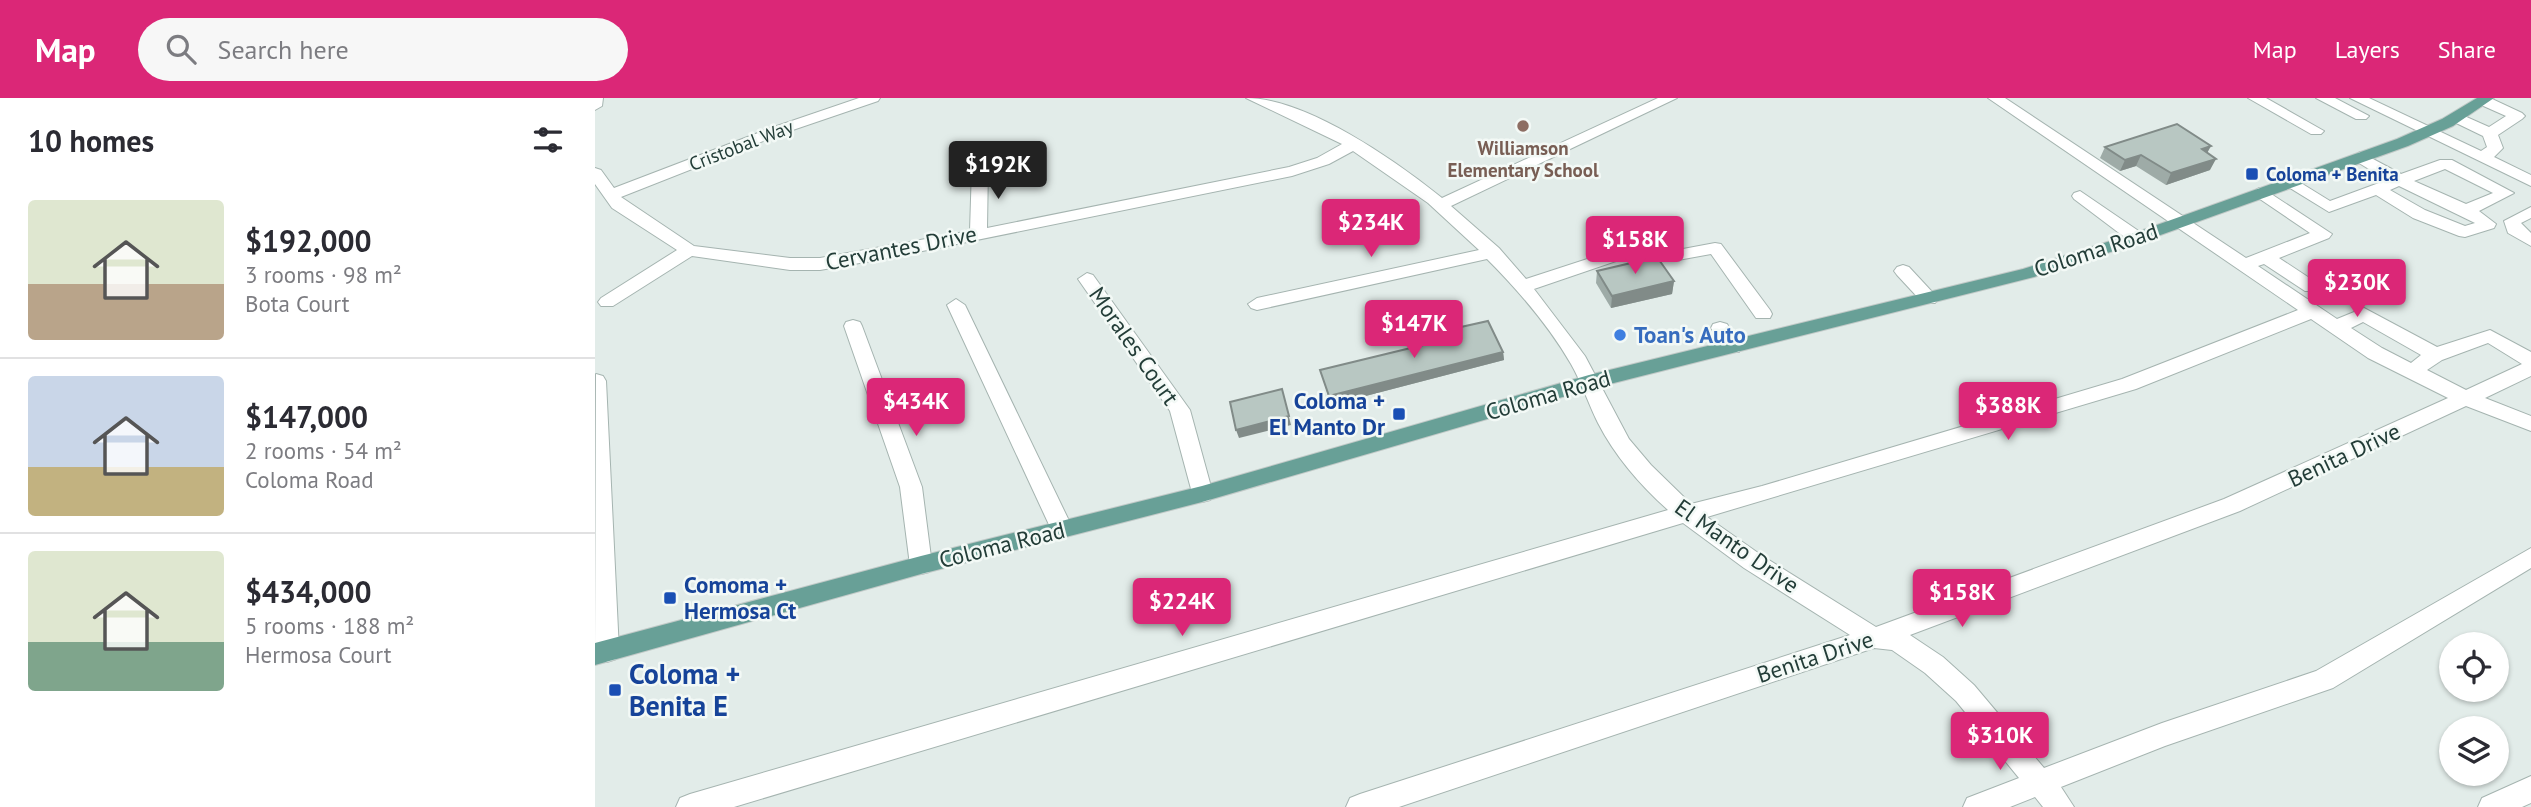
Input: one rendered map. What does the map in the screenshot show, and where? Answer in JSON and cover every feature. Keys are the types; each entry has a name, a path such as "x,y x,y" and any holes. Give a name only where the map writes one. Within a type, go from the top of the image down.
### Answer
{"main road":[{"name":"Coloma Road","path":"601,652 921,565 1202,494 1589,382 2028,273 2180,223 2360,157 2457,118 2486,99"}],"street":[{"path":"595,106 596,98"},
{"name":"Cristobal Way","path":"610,195 776,131 873,98"},
{"name":"El Manto Drive","path":"1252,98 1295,114 1352,145 1441,204 1493,252 1524,286 1577,357 1622,445 1644,472 1686,512 1735,548 1874,638 1897,640 1934,664 1965,693 2060,807"},
{"path":"1441,204 1670,98"},
{"path":"1995,98 2334,328 2410,372 2531,424"},
{"path":"2255,98 2316,131"},
{"path":"2323,98 2361,116"},
{"path":"2357,98 2531,181"},
{"path":"2486,99 2517,116 2490,133"},
{"path":"2457,118 2490,133 2495,148 2483,158"},
{"name":"Cervantes Drive","path":"595,173 618,204 689,250 727,257 820,264 1292,171 1323,161 1352,145"},
{"path":"2360,157 2399,180 2466,210 2488,224 2465,232 2419,214 2377,189"},
{"path":"2290,183 2329,207 2446,163 2506,193 2466,210"},
{"path":"978,234 980,166"},
{"path":"2476,176 2500,166"},
{"path":"2243,266 2323,234 2259,194"},
{"path":"2080,196 2137,238"},
{"path":"2531,212 2512,221 2514,229 2531,241"},
{"path":"1524,286 1667,238 1678,255 1715,248 1763,314"},
{"path":"607,302 689,250"},
{"path":"1258,304 1493,252"},
{"path":"2266,257 2311,287 2288,297"},
{"path":"1903,271 1929,299"},
{"name":"Morales Court","path":"1087,279 1180,411 1202,494"},
{"path":"956,305 1062,529"},
{"path":"690,807 1686,512 1762,494 2129,384 2310,312"},
{"path":"2334,328 2364,314 2435,355"},
{"path":"853,326 911,487 921,565"},
{"path":"1720,328 1733,346"},
{"path":"2410,372 2435,355 2490,336 2529,369"},
{"name":"Benita Drive","path":"1360,807 1874,638 2232,505 2529,369"},
{"path":"596,381 601,652"},
{"path":"1977,807 2162,735 2324,680 2531,557"},
{"path":"2492,807 2531,789"}],"building":[{"path":"2177,124 2211,146 2202,149 2216,159 2171,173 2141,155 2125,160 2105,147"},
{"path":"1657,257 1674,281 1612,296 1597,271"},
{"path":"1488,321 1503,352 1329,396 1320,370 1456,337 1452,329"},
{"path":"1282,389 1289,416 1236,430 1230,402"}],"place":[{"name":"Williamson Elementary School","path":"1523,126"},
{"name":"Coloma + Benita","path":"2252,174"},
{"name":"Toan's Auto","path":"1620,335"},
{"name":"Coloma + El Manto Dr","path":"1399,414"},
{"name":"Comoma + Hermosa Ct","path":"670,598"},
{"name":"Coloma + Benita E","path":"615,690"}]}
